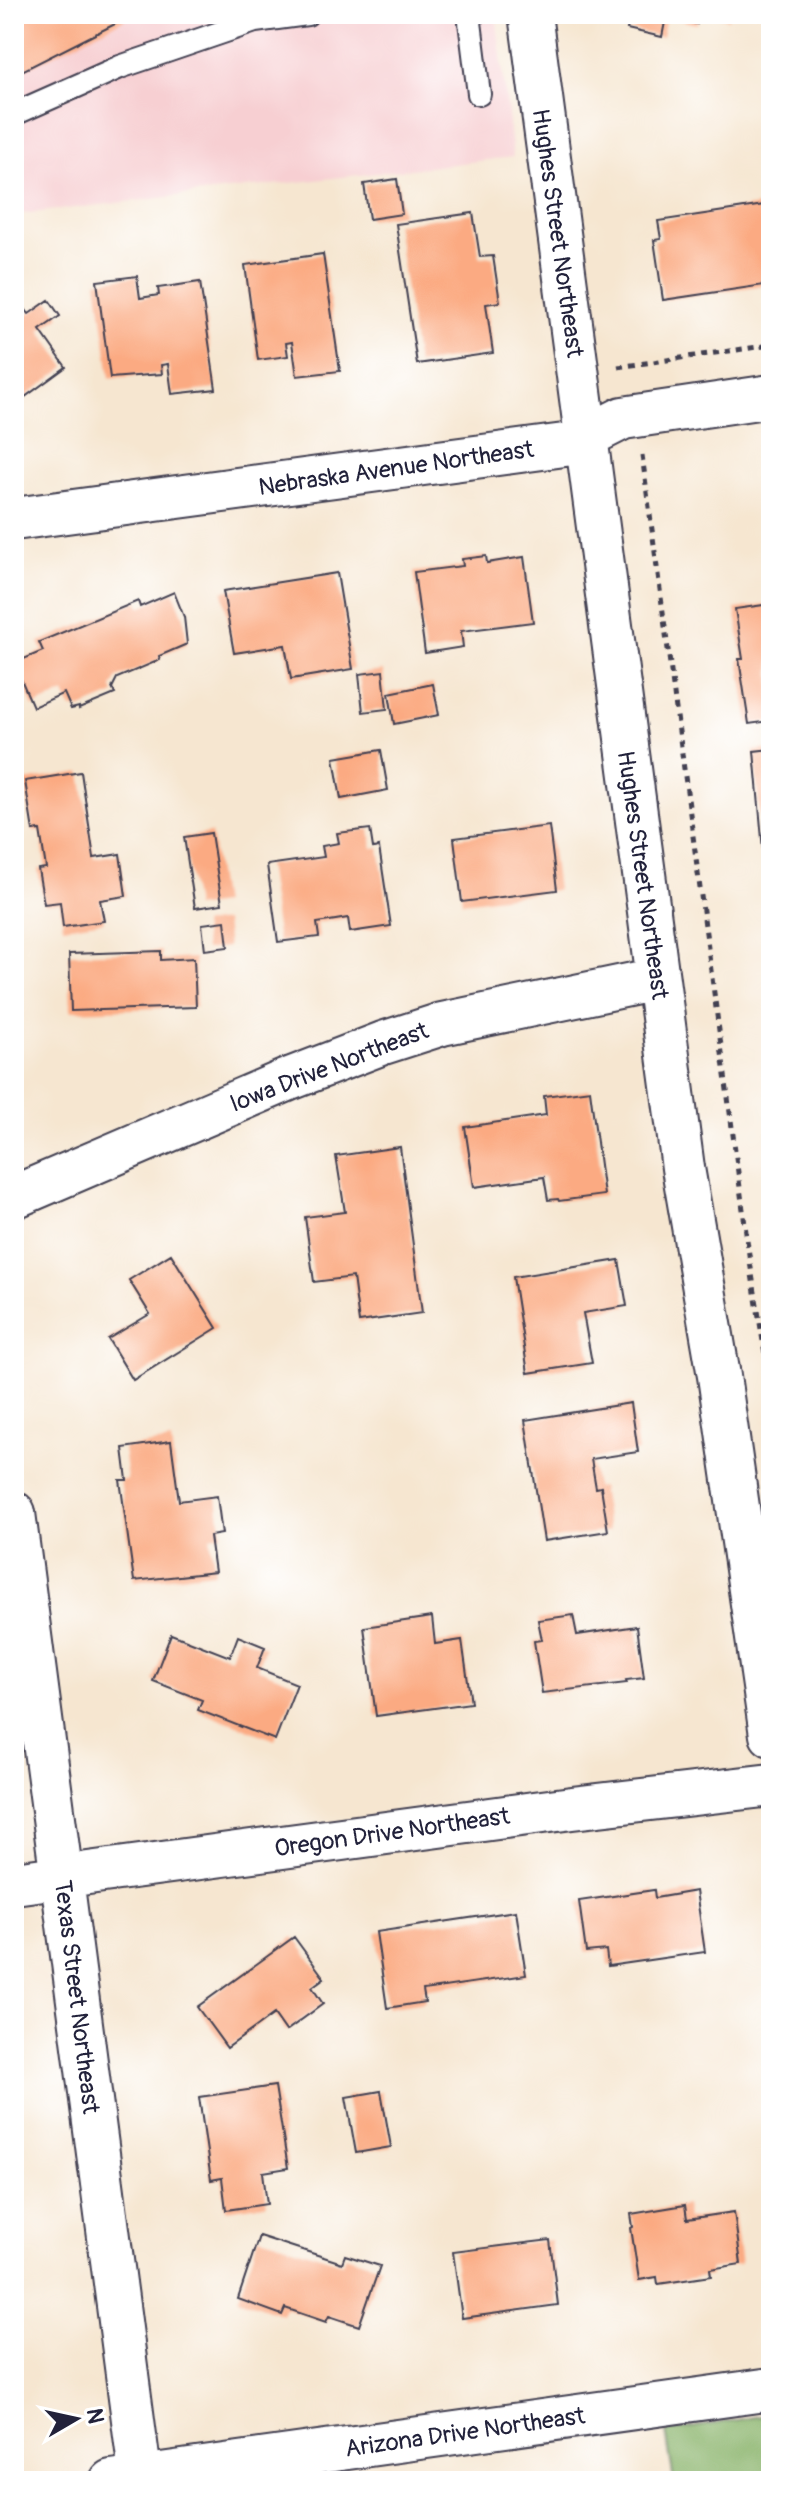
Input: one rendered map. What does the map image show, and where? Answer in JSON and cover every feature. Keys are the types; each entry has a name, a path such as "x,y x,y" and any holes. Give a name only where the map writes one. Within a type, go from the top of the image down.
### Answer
{"street":[{"name":"Hughes Street Northeast","path":"530,14 683,1168 719,1376 771,1735"},
{"name":"Nebraska Avenue Northeast","path":"14,519 572,444 623,418 771,396"},
{"name":"Iowa Drive Northeast","path":"14,1197 273,1086 383,1043 442,1024 657,979"},
{"name":"Texas Street Northeast","path":"14,1513 62,1876 131,2480"},
{"name":"Oregon Drive Northeast","path":"14,1883 572,1808 771,1785"},
{"name":"Arizona Drive Northeast","path":"131,2480 771,2389"}],"lane":[{"path":"14,114 120,67 165,51 255,21 307,14"},
{"path":"469,14 479,94"}],"path":[{"path":"771,345 617,367 619,384 637,415 750,1262 771,1390"}],"shaded area":[{"path":"14,14 496,14 513,157 14,215"}],"green space":[{"path":"771,2414 771,2481 674,2481 666,2432"}],"building":[{"path":"14,14 122,14 125,19 14,75"},
{"path":"631,14 699,14 697,24 666,17 662,37 627,29"},
{"path":"710,14 729,14 728,19"},
{"path":"397,179 402,214 369,219 364,184"},
{"path":"771,204 771,284 663,300 654,240 661,239 658,221"},
{"path":"473,213 480,257 493,256 500,302 486,304 493,353 417,364 396,224"},
{"path":"323,254 340,371 297,376 292,342 286,343 288,356 258,360 245,265"},
{"path":"137,276 140,298 159,295 158,288 200,282 216,389 172,394 168,364 161,365 162,374 110,378 97,281"},
{"path":"14,294 29,314 49,300 60,316 40,330 66,367 25,397 14,381"},
{"path":"486,556 487,563 524,557 533,622 461,631 463,647 425,653 414,572 463,566 462,559"},
{"path":"337,573 353,669 291,679 285,645 234,653 223,591"},
{"path":"174,592 184,617 187,644 159,656 160,660 117,678 112,688 115,694 79,709 71,709 64,693 33,707 14,663 43,651 39,642 138,601 140,607"},
{"path":"771,604 771,721 749,724 735,609"},
{"path":"383,671 387,709 363,712 359,674"},
{"path":"433,684 439,715 394,724 389,693"},
{"path":"771,749 771,860 764,861 754,751"},
{"path":"381,750 388,790 341,799 334,758"},
{"path":"81,772 94,858 120,854 126,896 100,900 104,921 63,927 60,902 44,904 38,869 46,868 40,830 33,831 25,781"},
{"path":"549,826 557,890 462,902 454,838"},
{"path":"370,829 373,848 379,847 391,926 350,932 348,918 317,923 319,937 278,942 267,865 324,857 322,846 339,843 337,833"},
{"path":"211,833 222,904 195,908 184,837"},
{"path":"225,921 228,947 205,950 202,924"},
{"path":"161,951 161,960 194,958 196,1007 71,1011 69,954"},
{"path":"590,1090 604,1195 548,1200 544,1177 474,1187 465,1127 546,1115 544,1096"},
{"path":"400,1147 422,1313 359,1322 353,1277 314,1282 305,1217 345,1212 336,1156"},
{"path":"171,1254 217,1328 133,1380 108,1339 150,1314 129,1280"},
{"path":"619,1260 627,1306 583,1313 592,1363 528,1373 513,1277"},
{"path":"631,1403 638,1452 591,1459 596,1488 601,1487 608,1531 544,1541 525,1420"},
{"path":"171,1441 179,1501 217,1496 222,1534 210,1536 215,1572 134,1581 120,1480 127,1480 123,1448"},
{"path":"573,1615 577,1635 637,1626 644,1678 626,1680 627,1683 542,1693 534,1641 542,1640 538,1620"},
{"path":"432,1617 435,1644 462,1640 471,1703 376,1716 364,1627"},
{"path":"171,1634 230,1657 238,1636 265,1647 257,1668 297,1684 275,1740 198,1710 202,1700 153,1681"},
{"path":"654,1890 655,1898 696,1891 705,1952 608,1966 606,1950 586,1952 579,1901"},
{"path":"516,1911 526,1975 423,1990 425,2002 387,2008 376,1932"},
{"path":"294,1937 324,1978 312,1987 323,2004 286,2031 274,2014 227,2048 197,2007"},
{"path":"275,2086 288,2168 263,2172 267,2204 226,2210 222,2178 211,2180 199,2097"},
{"path":"381,2091 391,2147 356,2153 346,2097"},
{"path":"685,2205 687,2219 734,2212 741,2264 710,2269 711,2276 658,2284 657,2277 639,2280 631,2214"},
{"path":"259,2236 342,2263 345,2255 380,2266 359,2326 329,2316 326,2322 285,2308 282,2315 238,2299"},
{"path":"550,2240 558,2305 462,2318 453,2252"}]}
